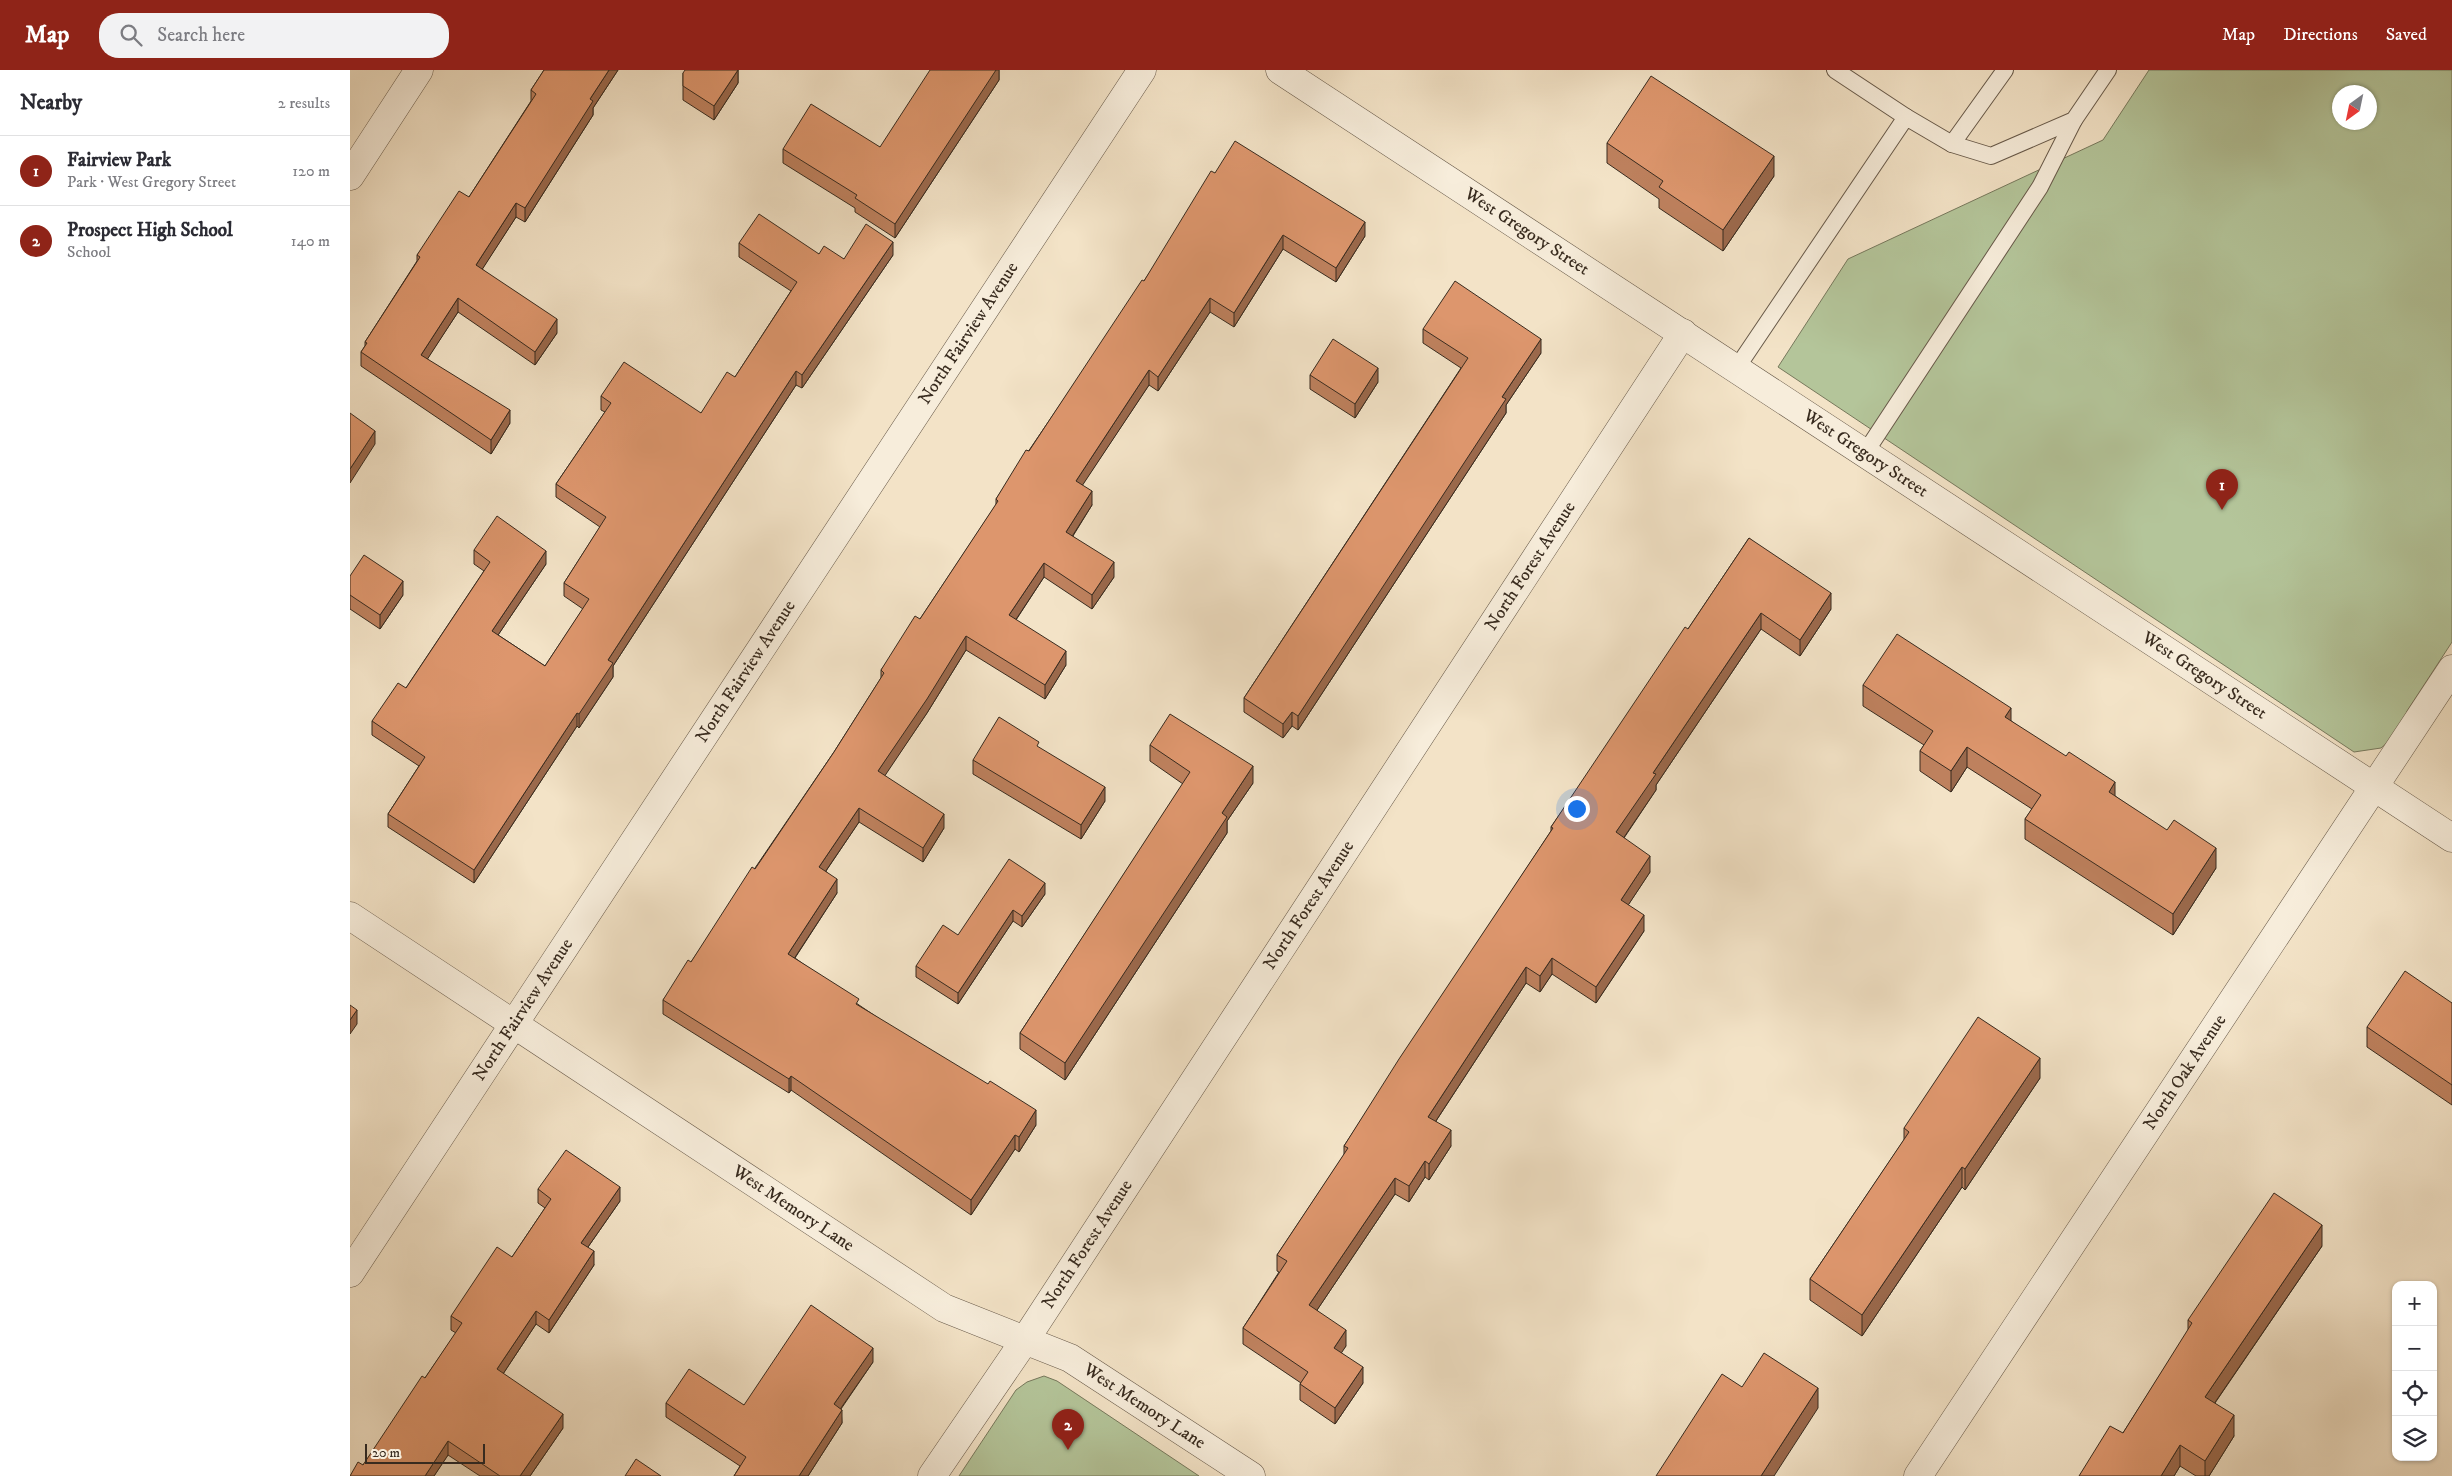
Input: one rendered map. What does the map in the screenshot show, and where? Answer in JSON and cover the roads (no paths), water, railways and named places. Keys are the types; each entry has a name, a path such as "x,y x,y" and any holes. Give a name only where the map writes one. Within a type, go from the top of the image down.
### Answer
{"street":[{"path":"350,176 419,70"},
{"name":"North Fairview Avenue","path":"350,1273 1142,70"},
{"name":"West Gregory Street","path":"1280,70 2452,838"},
{"name":"North Forest Avenue","path":"932,1476 1025,1340 1683,333"},
{"name":"North Oak Avenue","path":"1918,1476 2452,669"},
{"name":"West Memory Lane","path":"350,916 944,1308 1070,1358 1251,1476"}],"lane":[{"path":"1835,70 1906,117 1952,144 1991,156 2074,120"},
{"path":"1952,144 2005,70"},
{"path":"1865,453 2040,187 2074,120 2108,70"},
{"path":"1736,369 1906,117"}],"place":[{"name":"Fairview Park","path":"2222,510"},
{"name":"Prospect High School","path":"1068,1450"}]}
